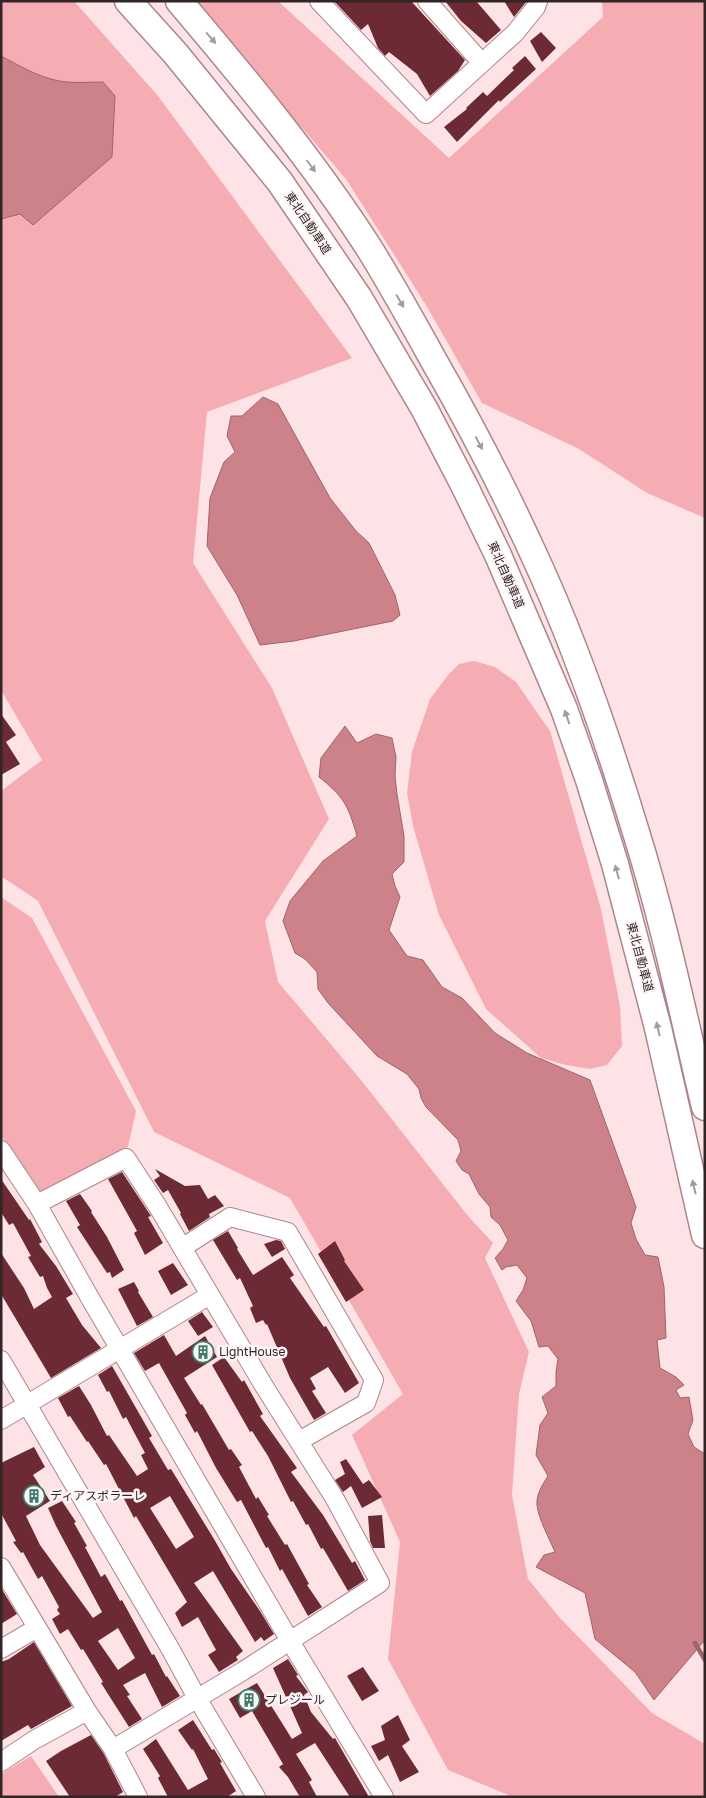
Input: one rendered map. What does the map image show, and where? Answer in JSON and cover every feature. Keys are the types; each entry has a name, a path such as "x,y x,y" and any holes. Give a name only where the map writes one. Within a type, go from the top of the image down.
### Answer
{"highway":[{"name":"東北自動車道","path":"128,1 175,53 280,182 359,298 425,410 498,555 564,709 589,780 615,864 658,1028 705,1235"},
{"path":"179,1 278,121 369,248 453,394 494,471 535,557 569,638 638,836 667,939 705,1107"}],"street":[{"path":"319,1 426,114 514,32 535,3"},
{"path":"427,1 481,62"},
{"path":"1,1150 37,1204 290,1641 384,1797"},
{"path":"37,1204 126,1158 335,1499 380,1583 290,1641 113,1749"},
{"path":"182,1248 230,1217 288,1232 374,1380 366,1403 299,1441"},
{"path":"1,1420 210,1295"},
{"path":"1,1360 256,1797"},
{"path":"1,1567 87,1711 113,1749 138,1797"},
{"path":"1,1649 37,1628"},
{"path":"1,1762 34,1740 87,1711"}],"shaded area":[{"path":"1,1 74,1 158,96 352,358 207,412 193,563 272,688 329,819 265,921 278,982 361,1080 468,1216 493,1243 485,1258 529,1352 519,1394 512,1495 528,1579 560,1618 652,1713 705,1744 705,1797 513,1797 448,1770 388,1659 400,1542 352,1435 403,1394 290,1198 154,1132 38,901 1,876 1,791 42,760 1,690"},
{"path":"187,1 278,1 449,158 603,17 602,1 705,1 705,518 647,493 579,449 482,403 426,305 346,179 239,55"},
{"path":"1,56 50,79 72,82 103,82 115,96 112,157 33,225 20,214 1,219"},
{"path":"263,397 278,404 330,498 356,531 369,543 395,595 400,615 393,621 294,641 260,645 237,595 207,546 210,498 224,462 235,452 227,436 231,416 242,416"},
{"path":"474,661 495,667 516,682 550,731 601,909 620,1006 622,1046 607,1065 590,1069 541,1058 486,1009 439,915 413,826 407,793 412,752 430,699 459,664"},
{"path":"345,726 357,743 376,734 392,738 396,757 395,776 397,794 404,836 404,862 392,874 400,897 389,930 407,956 423,960 442,987 462,998 495,1033 527,1053 590,1080 636,1207 631,1223 636,1239 645,1255 658,1257 664,1287 666,1338 657,1340 660,1368 676,1377 684,1385 676,1390 680,1398 689,1397 693,1420 688,1434 694,1447 705,1454 705,1640 654,1700 635,1672 595,1639 585,1593 536,1567 544,1555 555,1552 538,1510 537,1501 539,1493 548,1476 536,1455 540,1425 548,1413 542,1397 556,1386 558,1359 548,1346 539,1347 531,1321 516,1301 523,1290 527,1278 517,1265 506,1267 502,1270 495,1258 508,1240 500,1225 491,1217 490,1207 479,1194 469,1174 462,1170 456,1161 461,1151 458,1140 426,1107 419,1089 407,1074 377,1056 328,1003 318,989 317,972 305,959 295,953 283,921 290,901 323,861 357,836 344,802 319,777 321,758"},
{"path":"1,897 32,918 136,1111 128,1147 37,1195 1,1135"},
{"path":"31,1756 59,1797 1,1797 1,1774"}],"building":[{"path":"334,1 411,1 465,60 458,71 430,96 417,74 389,52 385,56 378,48 368,24 361,30"},
{"path":"445,1 476,1 501,30 486,43 461,21"},
{"path":"504,1 527,1 514,17"},
{"path":"541,32 556,48 542,62 530,41"},
{"path":"525,56 536,69 500,102 499,100 457,142 444,127 467,109 483,92 487,96 514,70 512,68"},
{"path":"1,714 16,735 6,742 20,764 1,775"},
{"path":"155,1169 185,1186 200,1185 208,1199 215,1195 224,1206 209,1214 210,1217 189,1231 168,1190 163,1193 154,1180 160,1176"},
{"path":"122,1172 151,1216 148,1217 163,1243 145,1255 134,1233 137,1231 108,1179"},
{"path":"1,1179 30,1219 42,1242 39,1244 56,1266 73,1294 66,1298 82,1325 101,1348 51,1378 1,1294 1,1253 24,1288 34,1309 52,1297 43,1276 40,1277 28,1257 31,1256 13,1223 9,1225 1,1212"},
{"path":"80,1194 92,1211 124,1270 112,1278 110,1272 107,1273 77,1227 80,1225 66,1201"},
{"path":"228,1231 253,1275 282,1257 294,1275 290,1278 324,1327 326,1326 359,1383 345,1393 328,1367 310,1378 316,1389 312,1391 326,1413 314,1420 290,1378 267,1324 263,1320 256,1323 250,1308 253,1306 240,1278 237,1280 213,1240"},
{"path":"276,1240 281,1241 285,1249 272,1257 264,1244"},
{"path":"335,1241 344,1261 364,1290 346,1302 318,1254"},
{"path":"173,1263 188,1285 171,1295 158,1271"},
{"path":"134,1282 153,1317 137,1326 118,1289"},
{"path":"202,1312 213,1327 198,1336 188,1321"},
{"path":"164,1335 176,1356 205,1336 217,1357 184,1378 229,1450 231,1449 242,1465 239,1467 256,1499 258,1497 269,1515 267,1516 285,1545 287,1544 309,1584 307,1585 322,1607 308,1616 282,1569 280,1571 268,1547 266,1548 241,1500 237,1502 216,1468 197,1431 195,1433 185,1415 187,1413 159,1363 145,1371 134,1353"},
{"path":"224,1357 242,1382 244,1380 263,1414 260,1416 297,1468 291,1472 323,1515 352,1563 355,1561 365,1580 348,1591 323,1548 321,1549 308,1524 306,1525 293,1501 291,1502 268,1456 252,1431 250,1432 212,1365"},
{"path":"112,1366 152,1436 149,1438 168,1470 171,1469 231,1569 274,1634 264,1641 261,1637 255,1642 213,1571 194,1583 243,1651 236,1657 238,1660 219,1672 208,1655 216,1650 198,1617 182,1627 175,1613 187,1602 136,1516 134,1518 106,1464 104,1465 70,1416 68,1417 58,1398 79,1386 107,1436 109,1435 137,1476 148,1469 141,1455 145,1453 126,1417 123,1419 109,1391 107,1392 98,1375","holes":["170,1496 194,1537 176,1549 150,1508"]},
{"path":"34,1447 45,1467 33,1475 50,1501 26,1516 40,1545 93,1618 102,1612 48,1508 62,1501 76,1522 74,1523 101,1577 105,1574 120,1601 122,1600 152,1655 154,1654 166,1677 180,1696 162,1707 145,1673 123,1685 130,1695 127,1696 142,1719 129,1727 101,1683 103,1682 83,1649 81,1650 68,1629 60,1634 52,1619 60,1614 57,1610 59,1607 42,1576 38,1579 23,1552 21,1553 13,1542 16,1541 1,1513 1,1463","holes":["118,1628 135,1658 118,1670 98,1641"]},
{"path":"346,1459 363,1484 369,1480 382,1497 362,1508 351,1486 343,1492 335,1480 345,1474 340,1462"},
{"path":"382,1515 385,1548 373,1548 370,1541 368,1516"},
{"path":"1,1588 17,1614 1,1624"},
{"path":"34,1642 72,1706 31,1729 28,1725 1,1741 1,1662 9,1659"},
{"path":"288,1659 298,1675 296,1676 308,1692 304,1695 311,1712 333,1739 335,1738 369,1797 350,1797 315,1743 296,1754 312,1780 309,1782 317,1797 300,1797 288,1777 279,1767 283,1764 252,1711 240,1718 229,1699 257,1683 292,1739 302,1733 273,1668"},
{"path":"363,1667 379,1691 362,1701 347,1676"},
{"path":"398,1715 410,1740 402,1746 419,1772 400,1782 388,1755 379,1761 371,1746 385,1740 381,1726"},
{"path":"193,1720 222,1762 220,1763 236,1791 227,1797 168,1797 158,1778 160,1776 143,1749 156,1739 188,1790 208,1779 193,1749 178,1730"},
{"path":"91,1735 104,1754 123,1792 115,1797 70,1797 46,1761"}],"waterway":[{"path":"695,1643 705,1660"}],"place":[{"name":"LightHouse","path":"203,1352"},
{"name":"ディアスポラーレ","path":"34,1496"},
{"name":"プレジール","path":"249,1700"}]}
